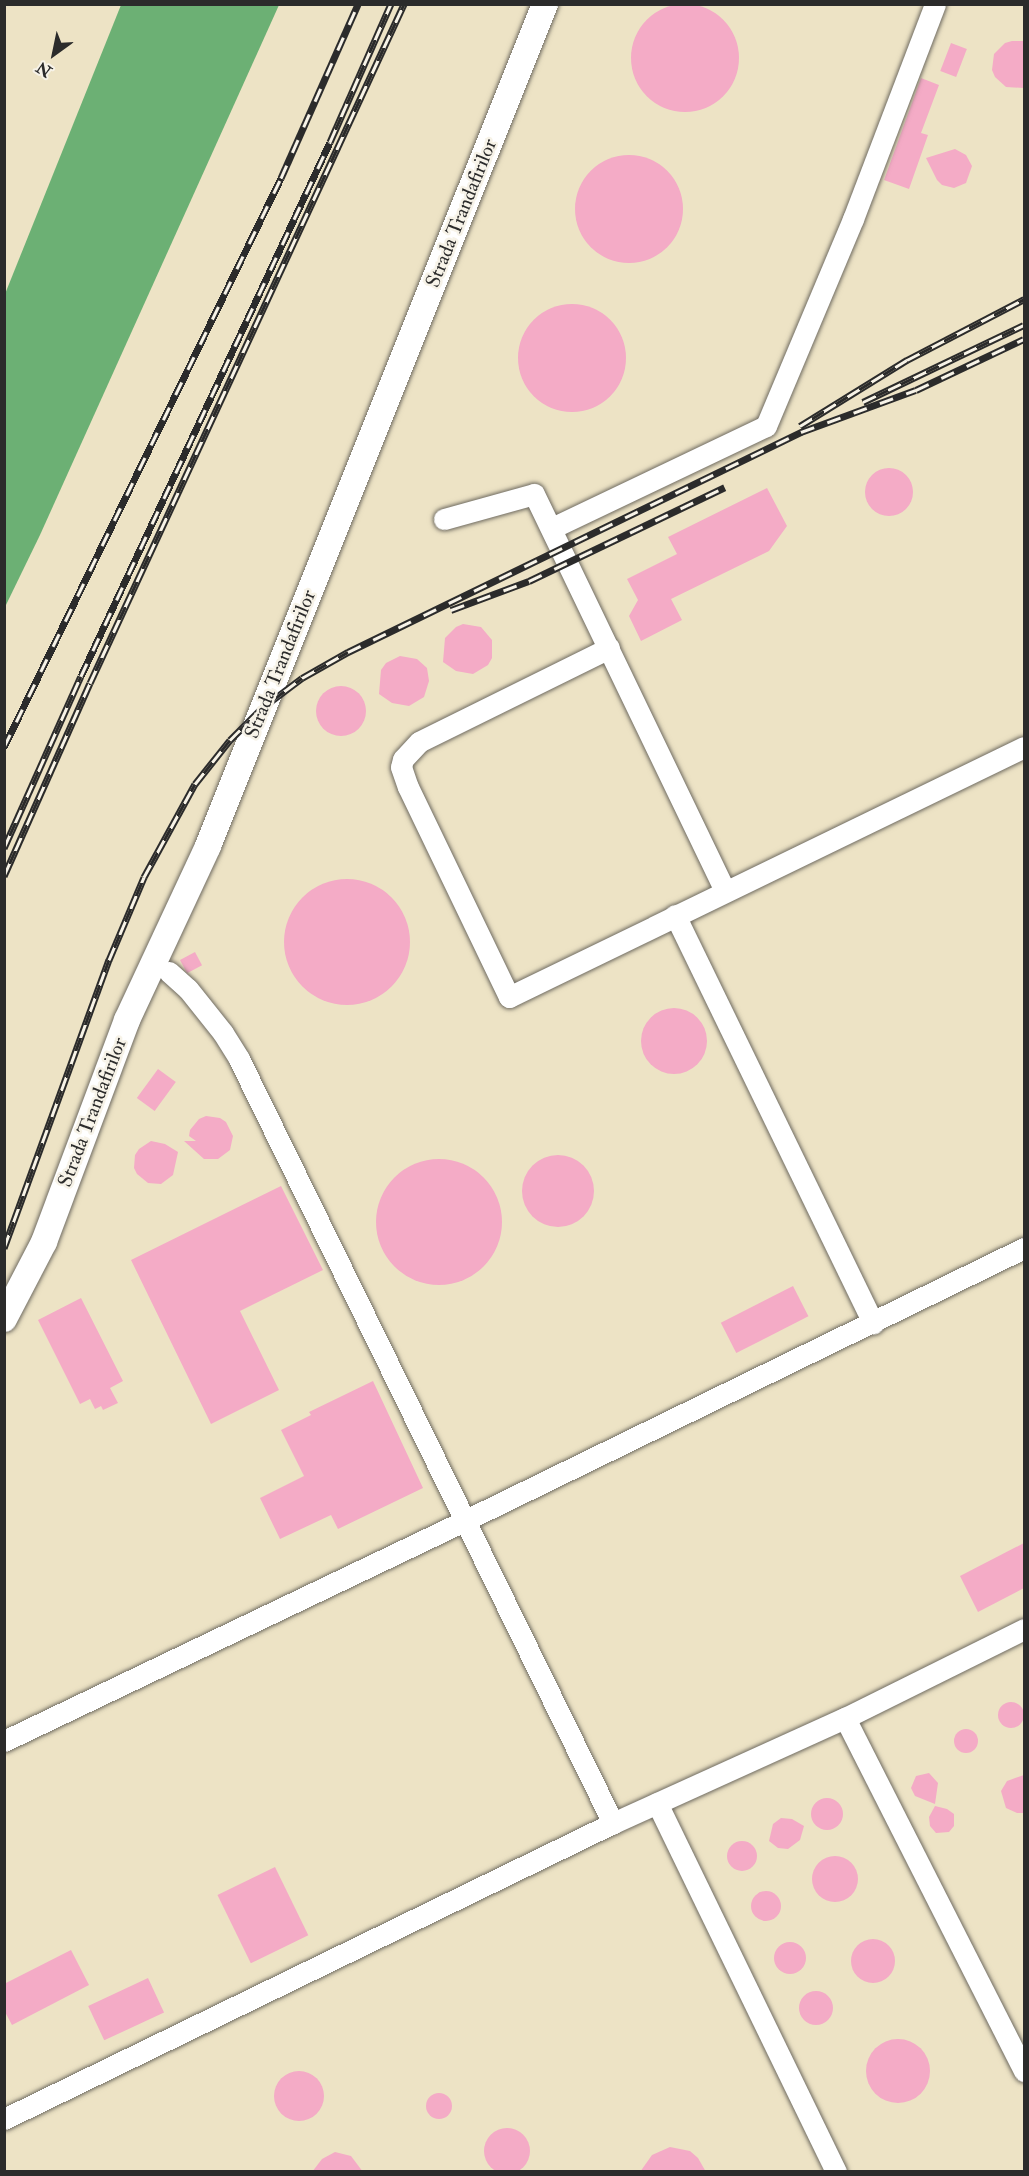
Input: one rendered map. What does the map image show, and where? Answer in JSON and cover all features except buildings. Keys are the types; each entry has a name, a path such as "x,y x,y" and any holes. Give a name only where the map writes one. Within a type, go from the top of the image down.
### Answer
{"main road":[{"name":"Strada Trandafirilor","path":"4,1319 44,1242 127,1020 208,846 544,4"}],"lane":[{"path":"552,528 766,426 853,219 934,4"},
{"path":"444,519 534,494 725,890"},
{"path":"609,648 419,742 403,759 403,777 509,997 725,890 1024,749"},
{"path":"675,915 873,1323"},
{"path":"169,972 188,989 223,1033 239,1059 613,1823"},
{"path":"4,1741 466,1520 1024,1248"},
{"path":"4,2119 613,1823 845,1718 1024,1629"},
{"path":"845,1718 1024,2071"},
{"path":"657,1803 836,2172"}],"green space":[{"path":"121,5 279,5 40,535 5,607 5,294"}],"railway":[{"path":"4,747 281,178 358,4"},
{"path":"4,848 81,676 330,142 391,4"},
{"path":"4,876 90,683 404,4"},
{"path":"800,426 907,360 1024,299"},
{"path":"863,402 1024,325"},
{"path":"4,1248 109,960 144,877 195,784 230,740 262,708 302,678 348,652 801,432 916,390 1024,339"},
{"path":"451,610 529,581 725,487"}]}
